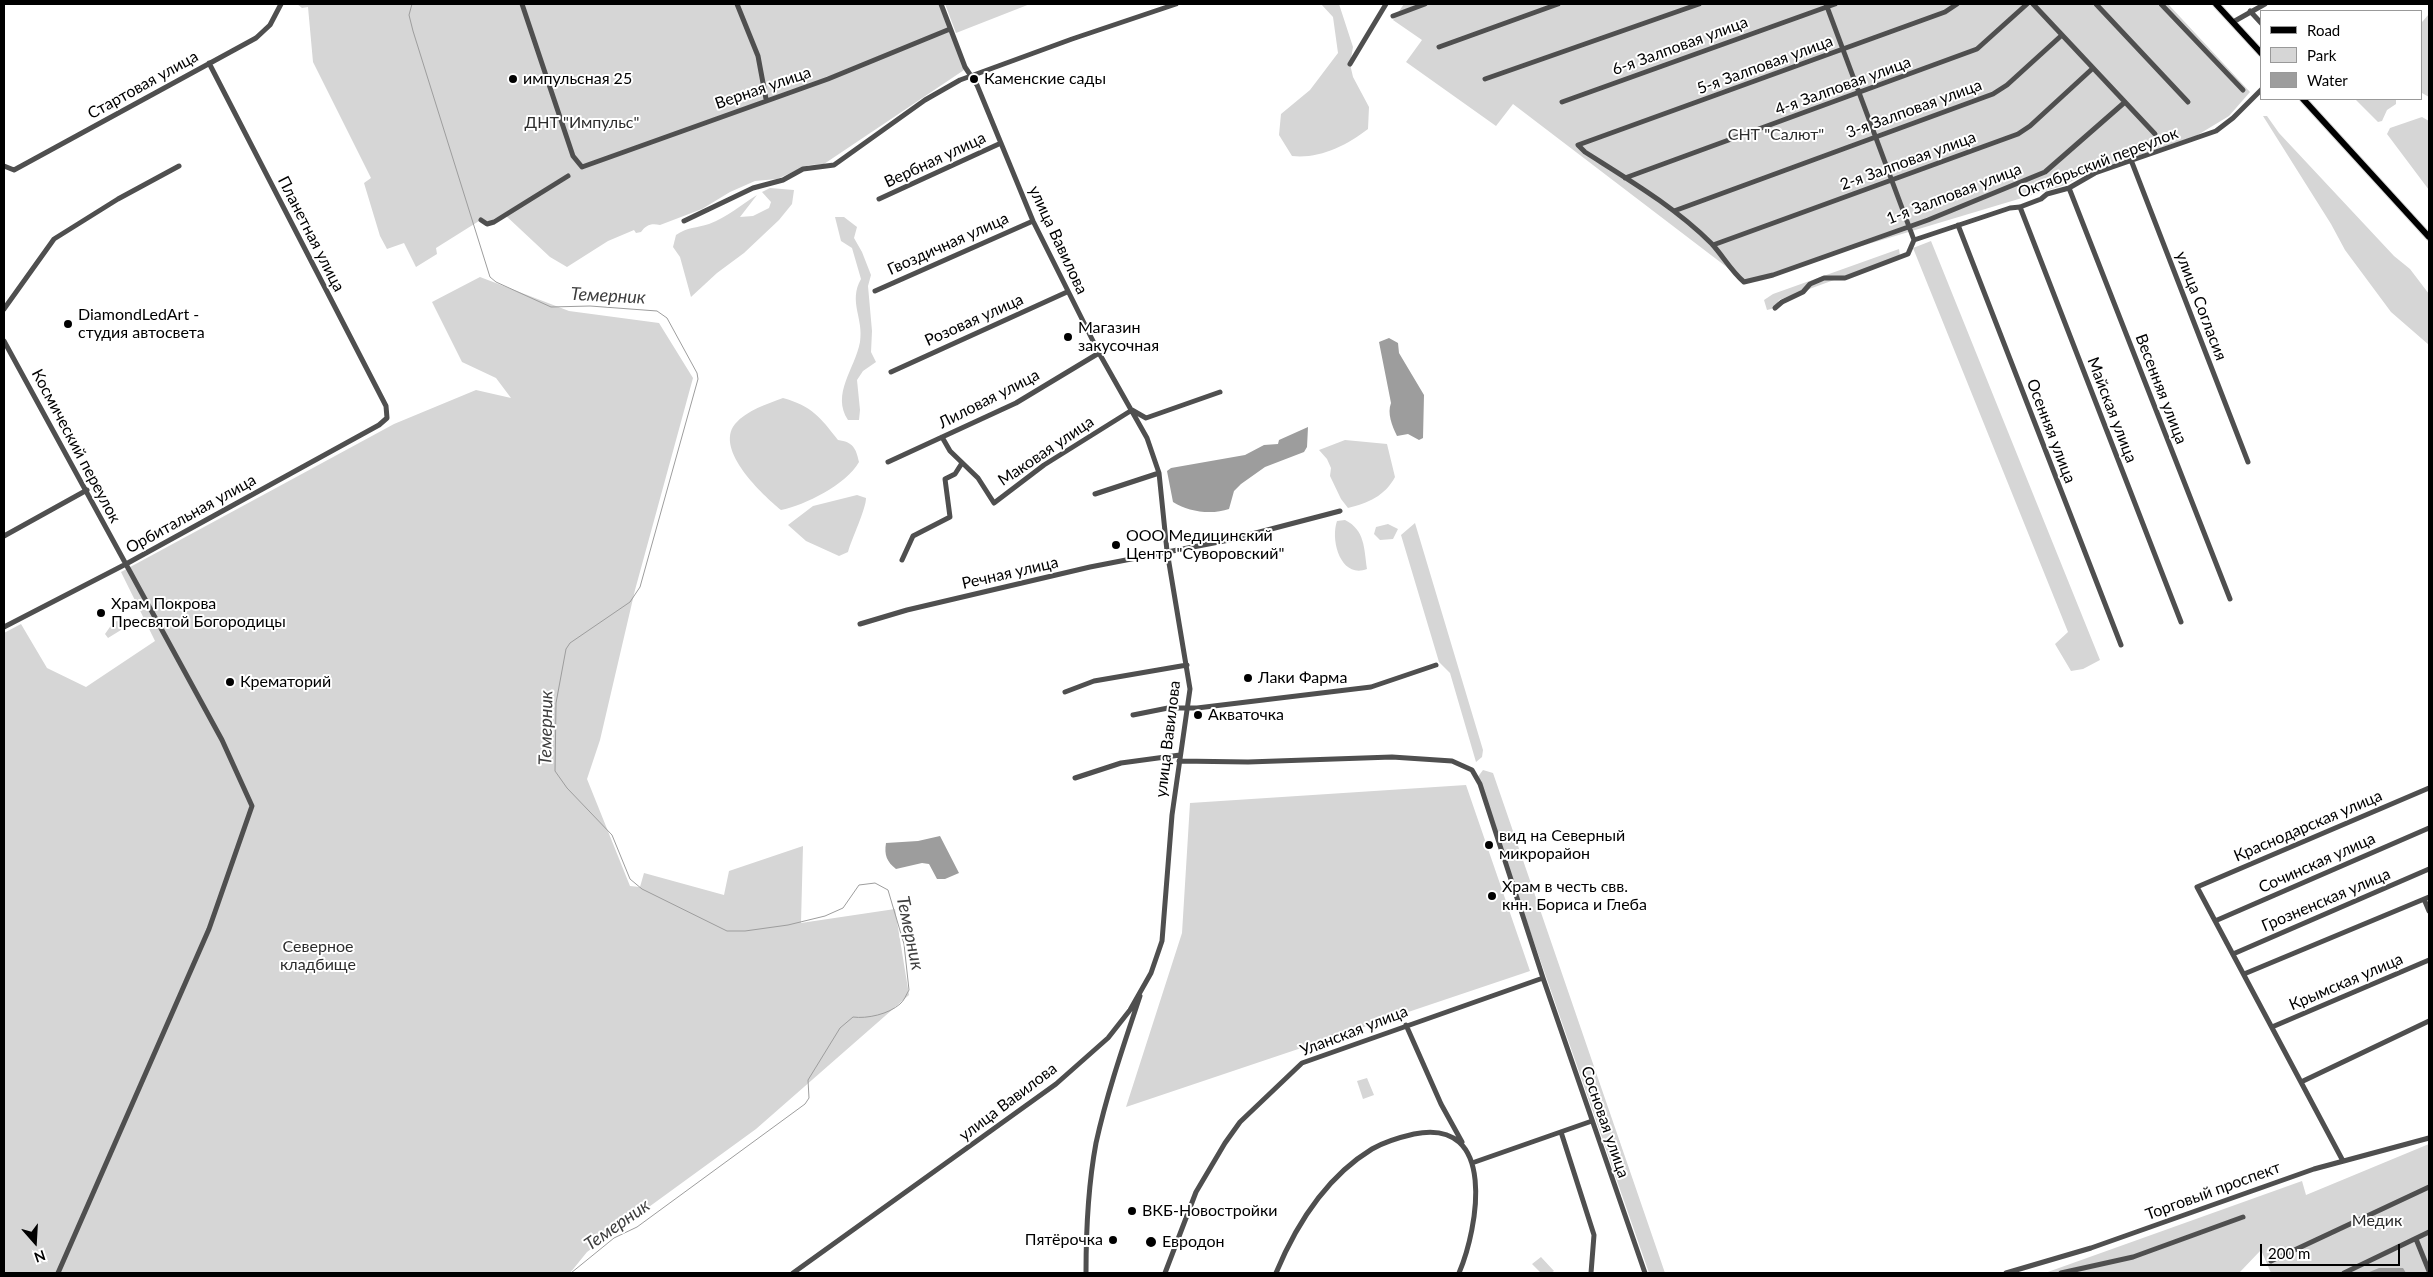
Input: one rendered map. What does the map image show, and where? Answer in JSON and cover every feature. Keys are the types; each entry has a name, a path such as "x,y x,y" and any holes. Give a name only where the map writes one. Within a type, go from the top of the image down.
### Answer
{"main road":[{"path":"2216,4 2260,52"},
{"path":"2304,100 2429,237"}],"street":[{"name":"Стартовая улица","path":"4,166 14,170 256,38 270,25 281,4"},
{"name":"Верная улица","path":"522,4 573,156 582,167 828,79 950,29"},
{"path":"736,4 758,56 766,100"},
{"name":"улица Вавилова","path":"793,1273 1056,1084 1108,1038 1130,1010 1144,986 1151,973 1162,941 1172,815 1190,688 1188,664 1167,551 1159,473 1147,438 1067,292 1033,221 941,4"},
{"path":"684,221 753,188 783,180 803,169 834,165 925,100 971,76 1176,4"},
{"path":"1350,64 1386,4"},
{"path":"1393,16 1425,4"},
{"path":"1439,47 1558,4"},
{"path":"1485,78 1699,4"},
{"name":"6-я Залповая улица","path":"1562,102 1826,5 1835,4"},
{"name":"5-я Залповая улица","path":"1626,178 1585,152 1578,145 1842,51 1946,12 1957,4"},
{"name":"4-я Залповая улица","path":"1626,178 1977,49 2026,4"},
{"path":"2033,4 2155,134"},
{"path":"2096,4 2188,102"},
{"path":"2161,4 2243,90"},
{"path":"2233,22 2265,4"},
{"path":"1776,308 1782,302 1803,292 1810,284 1824,278 1845,278 1908,254 1914,240 1826,5"},
{"path":"2250,11 2260,22"},
{"name":"3-я Залповая улица","path":"1674,211 1993,94 2007,85 2062,35"},
{"name":"Планетная улица","path":"209,63 386,406 387,418"},
{"name":"2-я Залповая улица","path":"1713,245 2018,134 2030,126 2092,69"},
{"name":"Октябрьский переулок","path":"1914,240 2010,208 2020,207 2041,200 2047,194 2069,188 2095,173 2216,131 2233,118 2260,91"},
{"name":"1-я Залповая улица","path":"1713,245 1735,275 1744,282 1773,275 1909,226 2045,172 2124,102"},
{"name":"Вербная улица","path":"879,199 1001,143"},
{"name":"улица Согласия","path":"2131,160 2248,462"},
{"path":"4,309 54,239 118,199 179,166"},
{"path":"480,220 487,224 494,222 568,176"},
{"path":"1626,178 1674,211 1713,245"},
{"name":"Весенняя улица","path":"2069,188 2230,599"},
{"name":"Майская улица","path":"2020,207 2182,622"},
{"name":"Гвоздичная улица","path":"875,291 1033,221"},
{"name":"Осенняя улица","path":"1958,225 2121,645"},
{"name":"Розовая улица","path":"890,372 1067,292"},
{"name":"Космический переулок","path":"4,340 222,740 252,806 209,929 58,1273"},
{"name":"Лиловая улица","path":"888,462 1016,403 1100,353"},
{"path":"1132,410 1146,418 1220,392"},
{"name":"Маковая улица","path":"942,437 950,451 978,478 994,503 1044,465 1132,410"},
{"name":"Орбитальная улица","path":"4,627 126,564 380,425 387,418"},
{"path":"902,560 913,536 950,517 945,479 956,474 962,463"},
{"path":"1095,494 1159,473"},
{"path":"4,536 87,490"},
{"name":"Речная улица","path":"860,624 907,610 1167,551 1229,540 1340,511"},
{"path":"1065,692 1094,681 1188,664"},
{"path":"1133,715 1188,706 1197,708 1371,687 1436,665"},
{"name":"Сосновая улица","path":"1180,758 1248,762 1392,757 1452,761 1472,770 1480,784 1542,978 1645,1273"},
{"path":"1075,778 1121,763 1180,758"},
{"name":"Краснодарская улица","path":"2215,921 2197,887 2429,788"},
{"name":"Сочинская улица","path":"2215,921 2429,828"},
{"name":"Грозненская улица","path":"2233,954 2429,869"},
{"path":"2244,974 2426,898 2429,911"},
{"path":"2215,921 2343,1161"},
{"name":"Крымская улица","path":"2272,1027 2429,960"},
{"name":"Уланская улица","path":"1165,1273 1196,1192 1240,1122 1302,1063 1542,978"},
{"name":"улица Вавилова","path":"1086,1273 1090,1190 1096,1143 1116,1071 1144,986"},
{"path":"2301,1082 2429,1021"},
{"path":"1406,1025 1441,1104 1472,1163 1476,1189 1475,1213 1459,1273"},
{"path":"1472,1163 1592,1121"},
{"path":"1276,1273 1297,1230 1319,1197 1351,1165 1373,1148 1402,1137 1434,1132 1448,1134 1466,1150"},
{"path":"1561,1132 1594,1235 1591,1273"},
{"name":"Торговый проспект","path":"2006,1273 2091,1248 2247,1191 2343,1161 2429,1138"},
{"path":"2271,1261 2429,1187"},
{"path":"2061,1273 2133,1257 2243,1217"},
{"path":"2344,1273 2429,1232"},
{"path":"2416,1239 2429,1270"}],"green space":[{"name":"ДНТ \"Импульс\"","path":"297,4 940,4 964,70 824,164 809,165 777,179 755,181 730,192 702,209 660,225 649,225 641,232 636,233 634,230 608,241 567,267 550,257 504,214 486,223 479,221 436,248 437,254 416,267 404,243 387,249 380,236 364,183 371,178 313,62 308,7 302,8"},
{"path":"945,4 1030,4 956,33"},
{"path":"1321,4 1339,4 1353,47 1350,64 1353,77 1369,107 1368,129 1351,141 1332,150 1312,155 1292,156 1279,135 1281,114 1310,90 1338,53 1333,17"},
{"name":"СНТ \"Салют\"","path":"1404,4 2168,4 2250,92 2229,116 2196,136 2092,171 2062,186 1745,281 1513,104 1496,126 1406,62 1422,40 1393,20"},
{"path":"2429,14 2429,97 2423,94 2423,21"},
{"path":"2356,100 2396,100 2396,104 2387,110 2382,121 2378,122"},
{"path":"2263,116 2267,116 2279,133 2394,256 2410,269 2429,294 2429,345 2391,312 2345,250 2331,224"},
{"path":"2422,117 2429,121 2429,190 2387,134 2390,128"},
{"path":"770,188 794,190 792,204 779,220 744,253 717,273 691,297 680,257 673,247 676,235 688,229 716,221 757,195 740,217 753,216 769,208 771,202 762,192"},
{"path":"835,217 844,217 857,227 854,238 871,275 868,286 872,331 871,352 876,362 863,371 857,380 859,420 848,420 843,410 842,401 846,381 860,342 861,333 856,295 861,279 852,248 841,241"},
{"path":"1931,241 2100,660 2083,669 2071,671 2055,644 2068,632 1913,248"},
{"path":"1899,249 1900,256 1779,300 1775,308 1767,310 1764,300 1773,294"},
{"name":"Северное кладбище","path":"480,277 569,311 659,323 693,378 635,590 600,740 587,779 630,886 640,887 644,873 724,895 729,871 803,846 801,923 895,909 909,995 756,1129 587,1252 570,1273 4,1273 4,633 21,624 47,668 86,687 155,641 121,572 394,424 476,390 511,398 496,378 462,362 432,302"},
{"path":"783,398 793,401 815,413 838,440 853,446 859,462 845,478 824,493 801,504 781,510 763,494 743,471 731,446 730,435 735,424 745,415"},
{"path":"1345,440 1387,444 1395,477 1391,484 1375,498 1348,508 1341,499 1330,476 1331,468 1327,459 1319,450"},
{"path":"857,495 866,498 864,509 848,552 839,556 806,541 788,525 813,506"},
{"path":"1345,520 1352,524 1360,534 1367,569 1358,571 1350,569 1340,556 1335,538 1335,529 1337,521"},
{"path":"1415,523 1483,750 1482,757 1476,762 1450,673 1439,662 1401,535"},
{"path":"1388,524 1398,529 1393,539 1380,540 1374,534 1376,527"},
{"path":"117,621 122,623 121,630 108,638 105,634 112,624"},
{"path":"1483,770 1493,773 1665,1273 1649,1273 1477,778"},
{"path":"1466,785 1530,971 1126,1107 1182,933 1190,803"},
{"path":"1367,1078 1374,1095 1363,1099 1357,1081"},
{"name":"Медик","path":"2429,1144 2429,1273 2271,1273 2261,1250 2239,1273 2045,1273 2302,1181 2306,1195"},
{"path":"1541,1257 1554,1271 1551,1273 1541,1273 1532,1264"}],"water":[{"path":"1389,338 1398,343 1399,353 1424,395 1423,438 1419,440 1408,434 1397,436 1392,424 1390,415 1391,403 1379,342"},
{"path":"1308,427 1307,447 1304,452 1265,467 1241,484 1234,491 1229,509 1215,512 1200,512 1173,502 1167,471 1171,468 1245,455 1264,445 1278,444 1279,440"},
{"path":"940,836 959,873 945,879 937,879 929,864 922,863 896,869 887,858 885,851 886,843 918,841"},
{"path":"2379,1268 2403,1268 2406,1273 2367,1273"}],"waterway":[{"name":"Темерник","path":"412,4 409,15 413,31 490,277 496,282 551,307 590,306 657,311 667,318 697,373 698,379 640,587 630,602 570,643 566,649 556,703 555,771 567,788 612,835 630,879 642,889 727,931 745,931 788,925 825,916 843,908 859,885 875,883 888,890 904,944 909,990 904,1000 895,1008 884,1013 853,1017 840,1028 808,1080 809,1098 805,1104 637,1227 614,1238 571,1273"}],"place":[{"name":"импульсная 25","path":"513,79"},
{"name":"Каменские сады","path":"974,79"},
{"name":"DiamondLedArt - студия автосвета","path":"68,324"},
{"name":"Магазин закусочная","path":"1068,337"},
{"name":"ООО Медицинский Центр \"Суворовский\"","path":"1116,545"},
{"name":"Храм Покрова Пресвятой Богородицы","path":"101,613"},
{"name":"Лаки Фарма","path":"1248,678"},
{"name":"Крематорий","path":"230,682"},
{"name":"Акваточка","path":"1198,715"},
{"name":"вид на Северный микрорайон","path":"1489,845"},
{"name":"Храм в честь свв. кнн. Бориса и Глеба","path":"1492,896"},
{"name":"ВКБ-Новостройки","path":"1132,1211"},
{"name":"Пятёрочка","path":"1113,1240"},
{"name":"Евродон","path":"1151,1242"}]}
